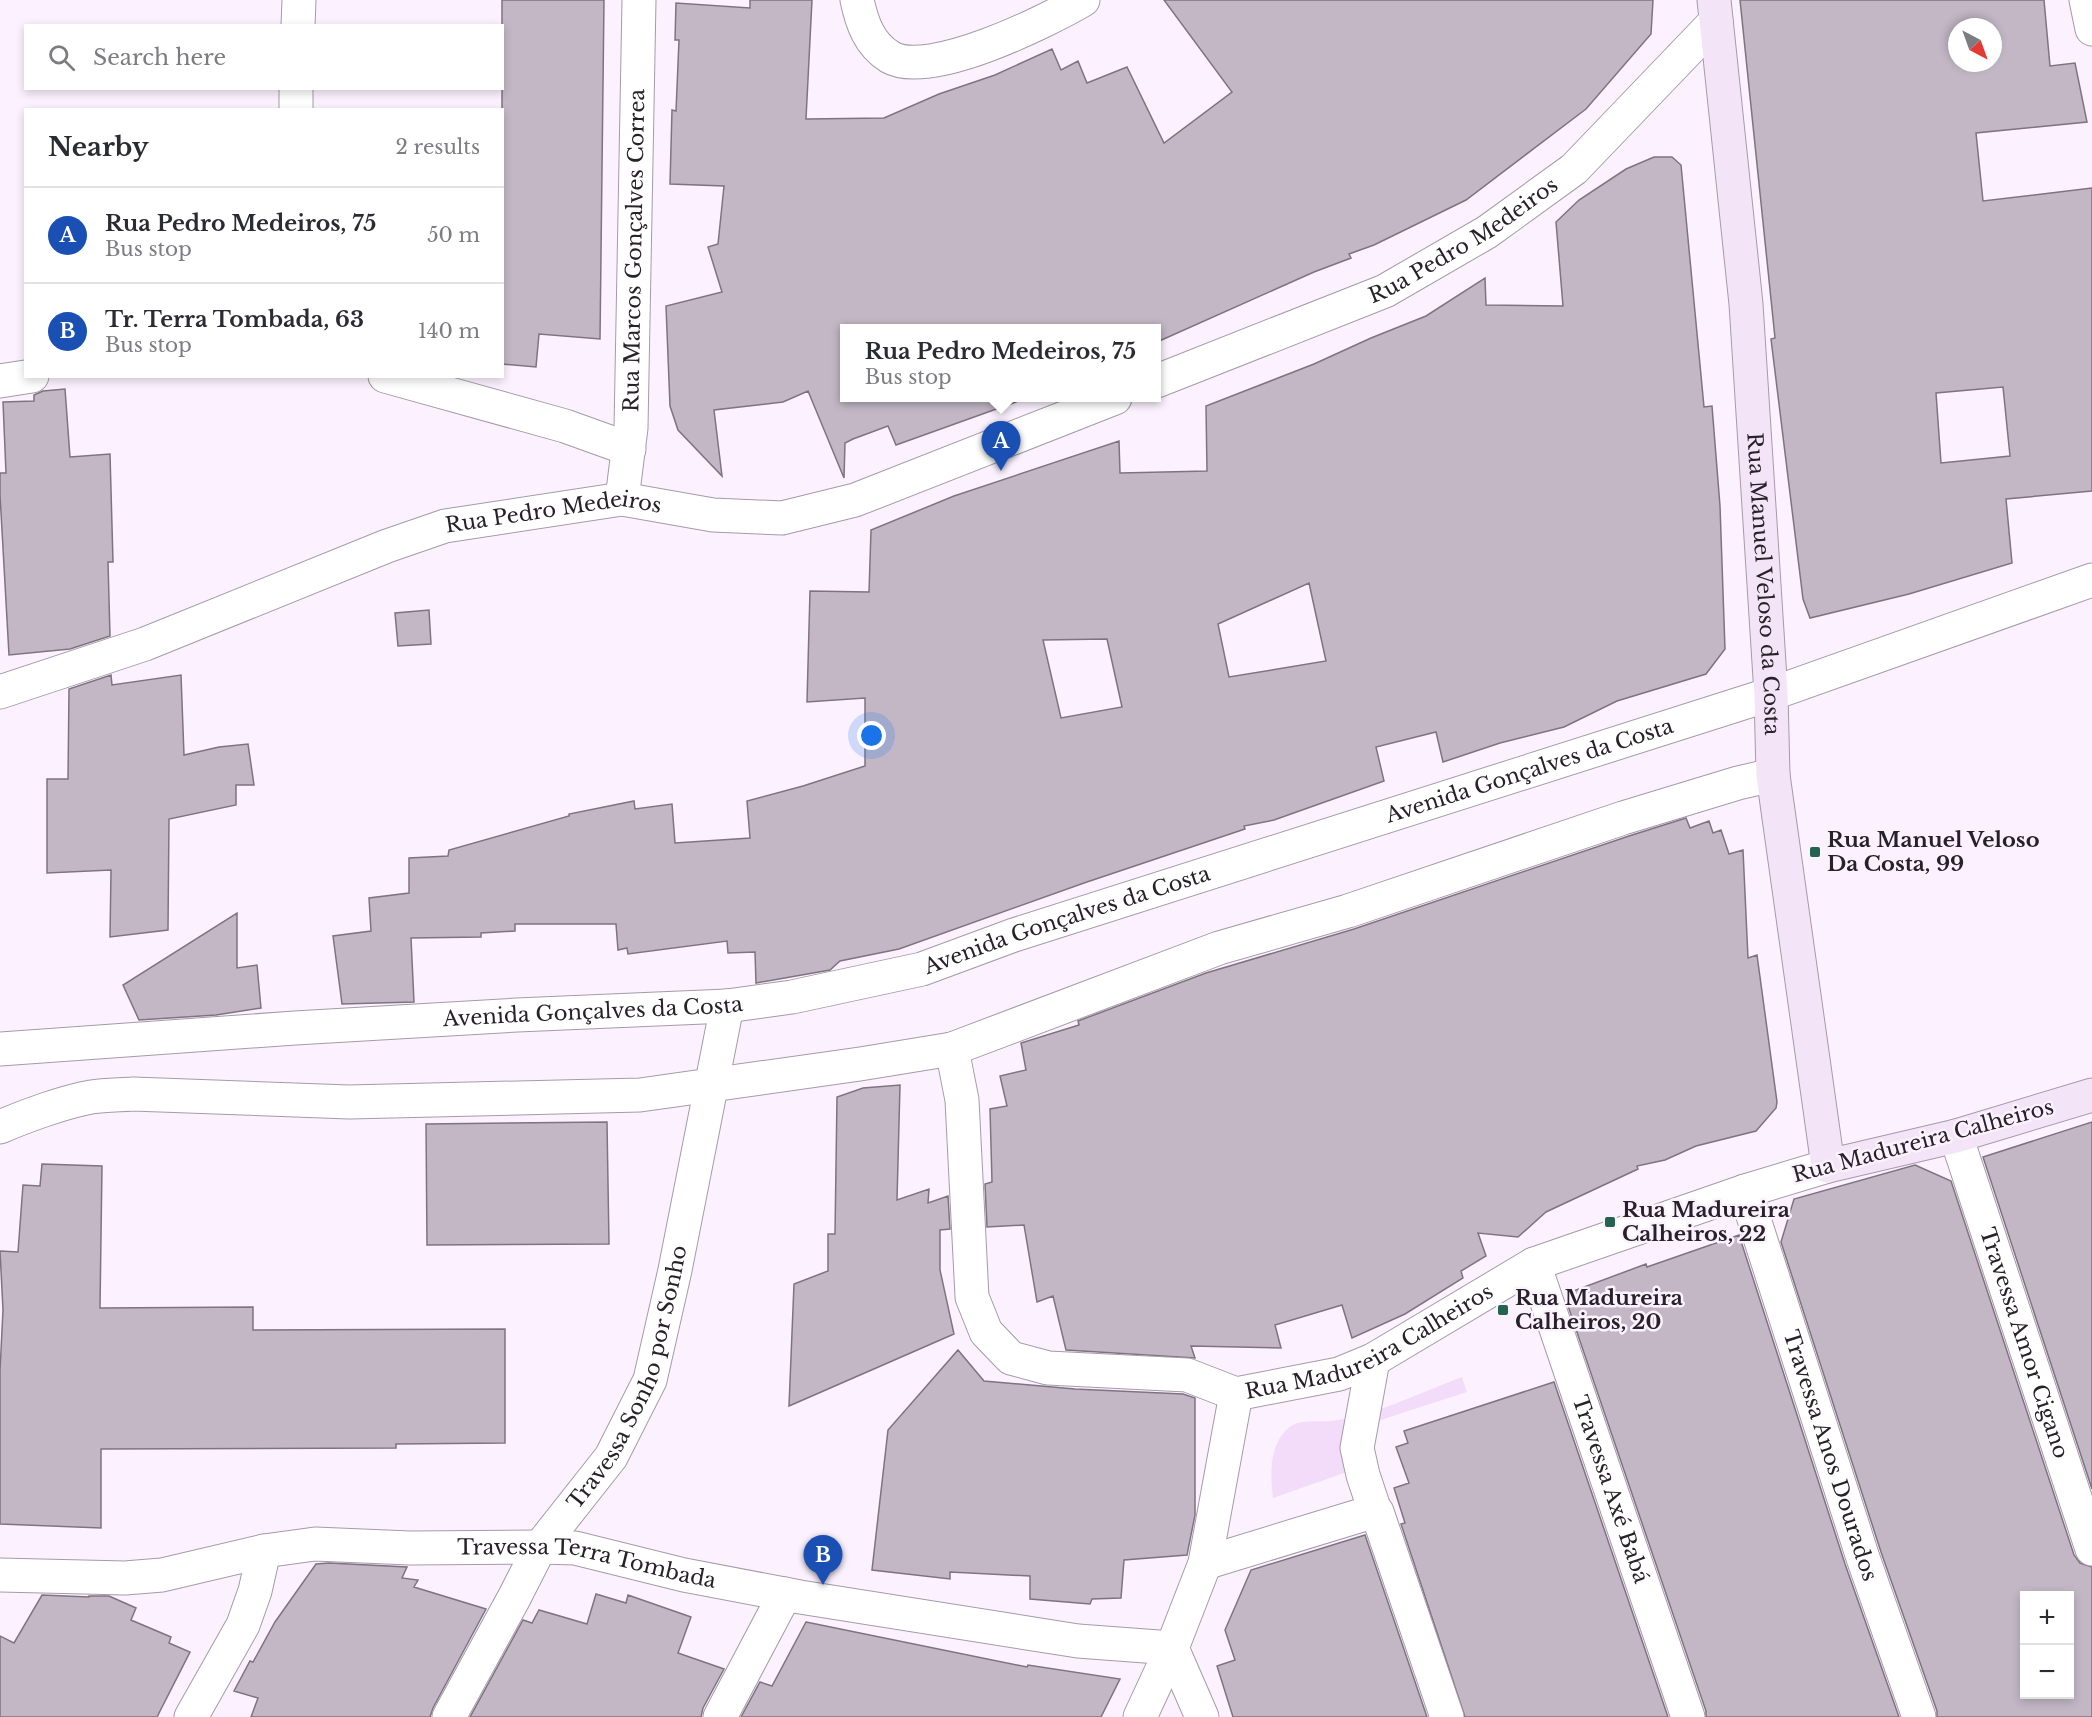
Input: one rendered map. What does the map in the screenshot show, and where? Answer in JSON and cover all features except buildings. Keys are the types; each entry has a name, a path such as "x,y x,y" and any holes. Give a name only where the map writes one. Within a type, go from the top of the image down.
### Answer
{"main road":[{"name":"Rua Manuel Veloso da Costa","path":"1715,10 1746,304 1771,694 1773,775 1828,1166"},
{"name":"Rua Madureira Calheiros","path":"1828,1166 1956,1136 2092,1095"}],"street":[{"path":"298,24 299,0"},
{"name":"Rua Marcos Gonçalves Correa","path":"622,500 631,416 639,0"},
{"path":"857,0 862,21 873,44 892,58 925,63 964,54 1062,12 1083,0"},
{"path":"2086,0 2092,29"},
{"name":"Rua Pedro Medeiros","path":"1161,379 1386,291 1486,232 1574,169 1715,10"},
{"path":"296,90 296,108"},
{"path":"0,381 24,377"},
{"path":"392,378 565,426 629,449"},
{"name":"Rua Pedro Medeiros","path":"0,692 145,644 387,546 445,526 622,500 713,515 782,518 855,500 1105,402"},
{"name":"Avenida Gonçalves da Costa","path":"0,1050 295,1028 727,1006 792,997 922,969 1014,935 1771,694 2092,580"},
{"path":"0,1127 18,1119 90,1097 123,1095 349,1102 640,1095 952,1049 1219,948 1348,911 1623,818 1738,783 1773,775"},
{"name":"Travessa Sonho por Sonho","path":"449,1717 540,1547 611,1457 650,1380 675,1270 727,1006"},
{"name":"Rua Madureira Calheiros","path":"952,1049 962,1100 972,1297 986,1332 1011,1358 1048,1368 1187,1375 1236,1394 1339,1374 1373,1360 1534,1264 1745,1191 1828,1166"},
{"name":"Travessa Amor Cigano","path":"1956,1136 2092,1549"},
{"name":"Travessa Anos Dourados","path":"1745,1191 1863,1558 1919,1717"},
{"name":"Travessa Axé Babá","path":"1534,1264 1688,1717"},
{"path":"1373,1360 1358,1448 1363,1475 1447,1717"},
{"path":"1140,1717 1172,1648 1205,1563 1236,1394"},
{"path":"1205,1563 1375,1511"},
{"name":"Travessa Terra Tombada","path":"1,1577 125,1578 153,1576 208,1566 264,1551 315,1544 410,1548 575,1548 684,1575 784,1594 1078,1641 1172,1648"},
{"path":"191,1717 243,1625 255,1592 264,1551"},
{"path":"720,1717 784,1594"},
{"path":"1172,1648 1202,1717"}],"shaded area":[{"path":"1462,1377 1467,1392 1356,1428 1367,1465 1273,1498 1271,1479 1275,1449 1278,1441 1291,1426 1300,1422 1331,1421 1365,1414"}],"place":[{"name":"Rua Pedro Medeiros, 75","path":"1001,471"},
{"name":"Rua Manuel Veloso Da Costa, 99","path":"1815,852"},
{"name":"Rua Madureira Calheiros, 22","path":"1610,1222"},
{"name":"Rua Madureira Calheiros, 20","path":"1503,1310"},
{"name":"Tr. Terra Tombada, 63","path":"823,1585"}]}
